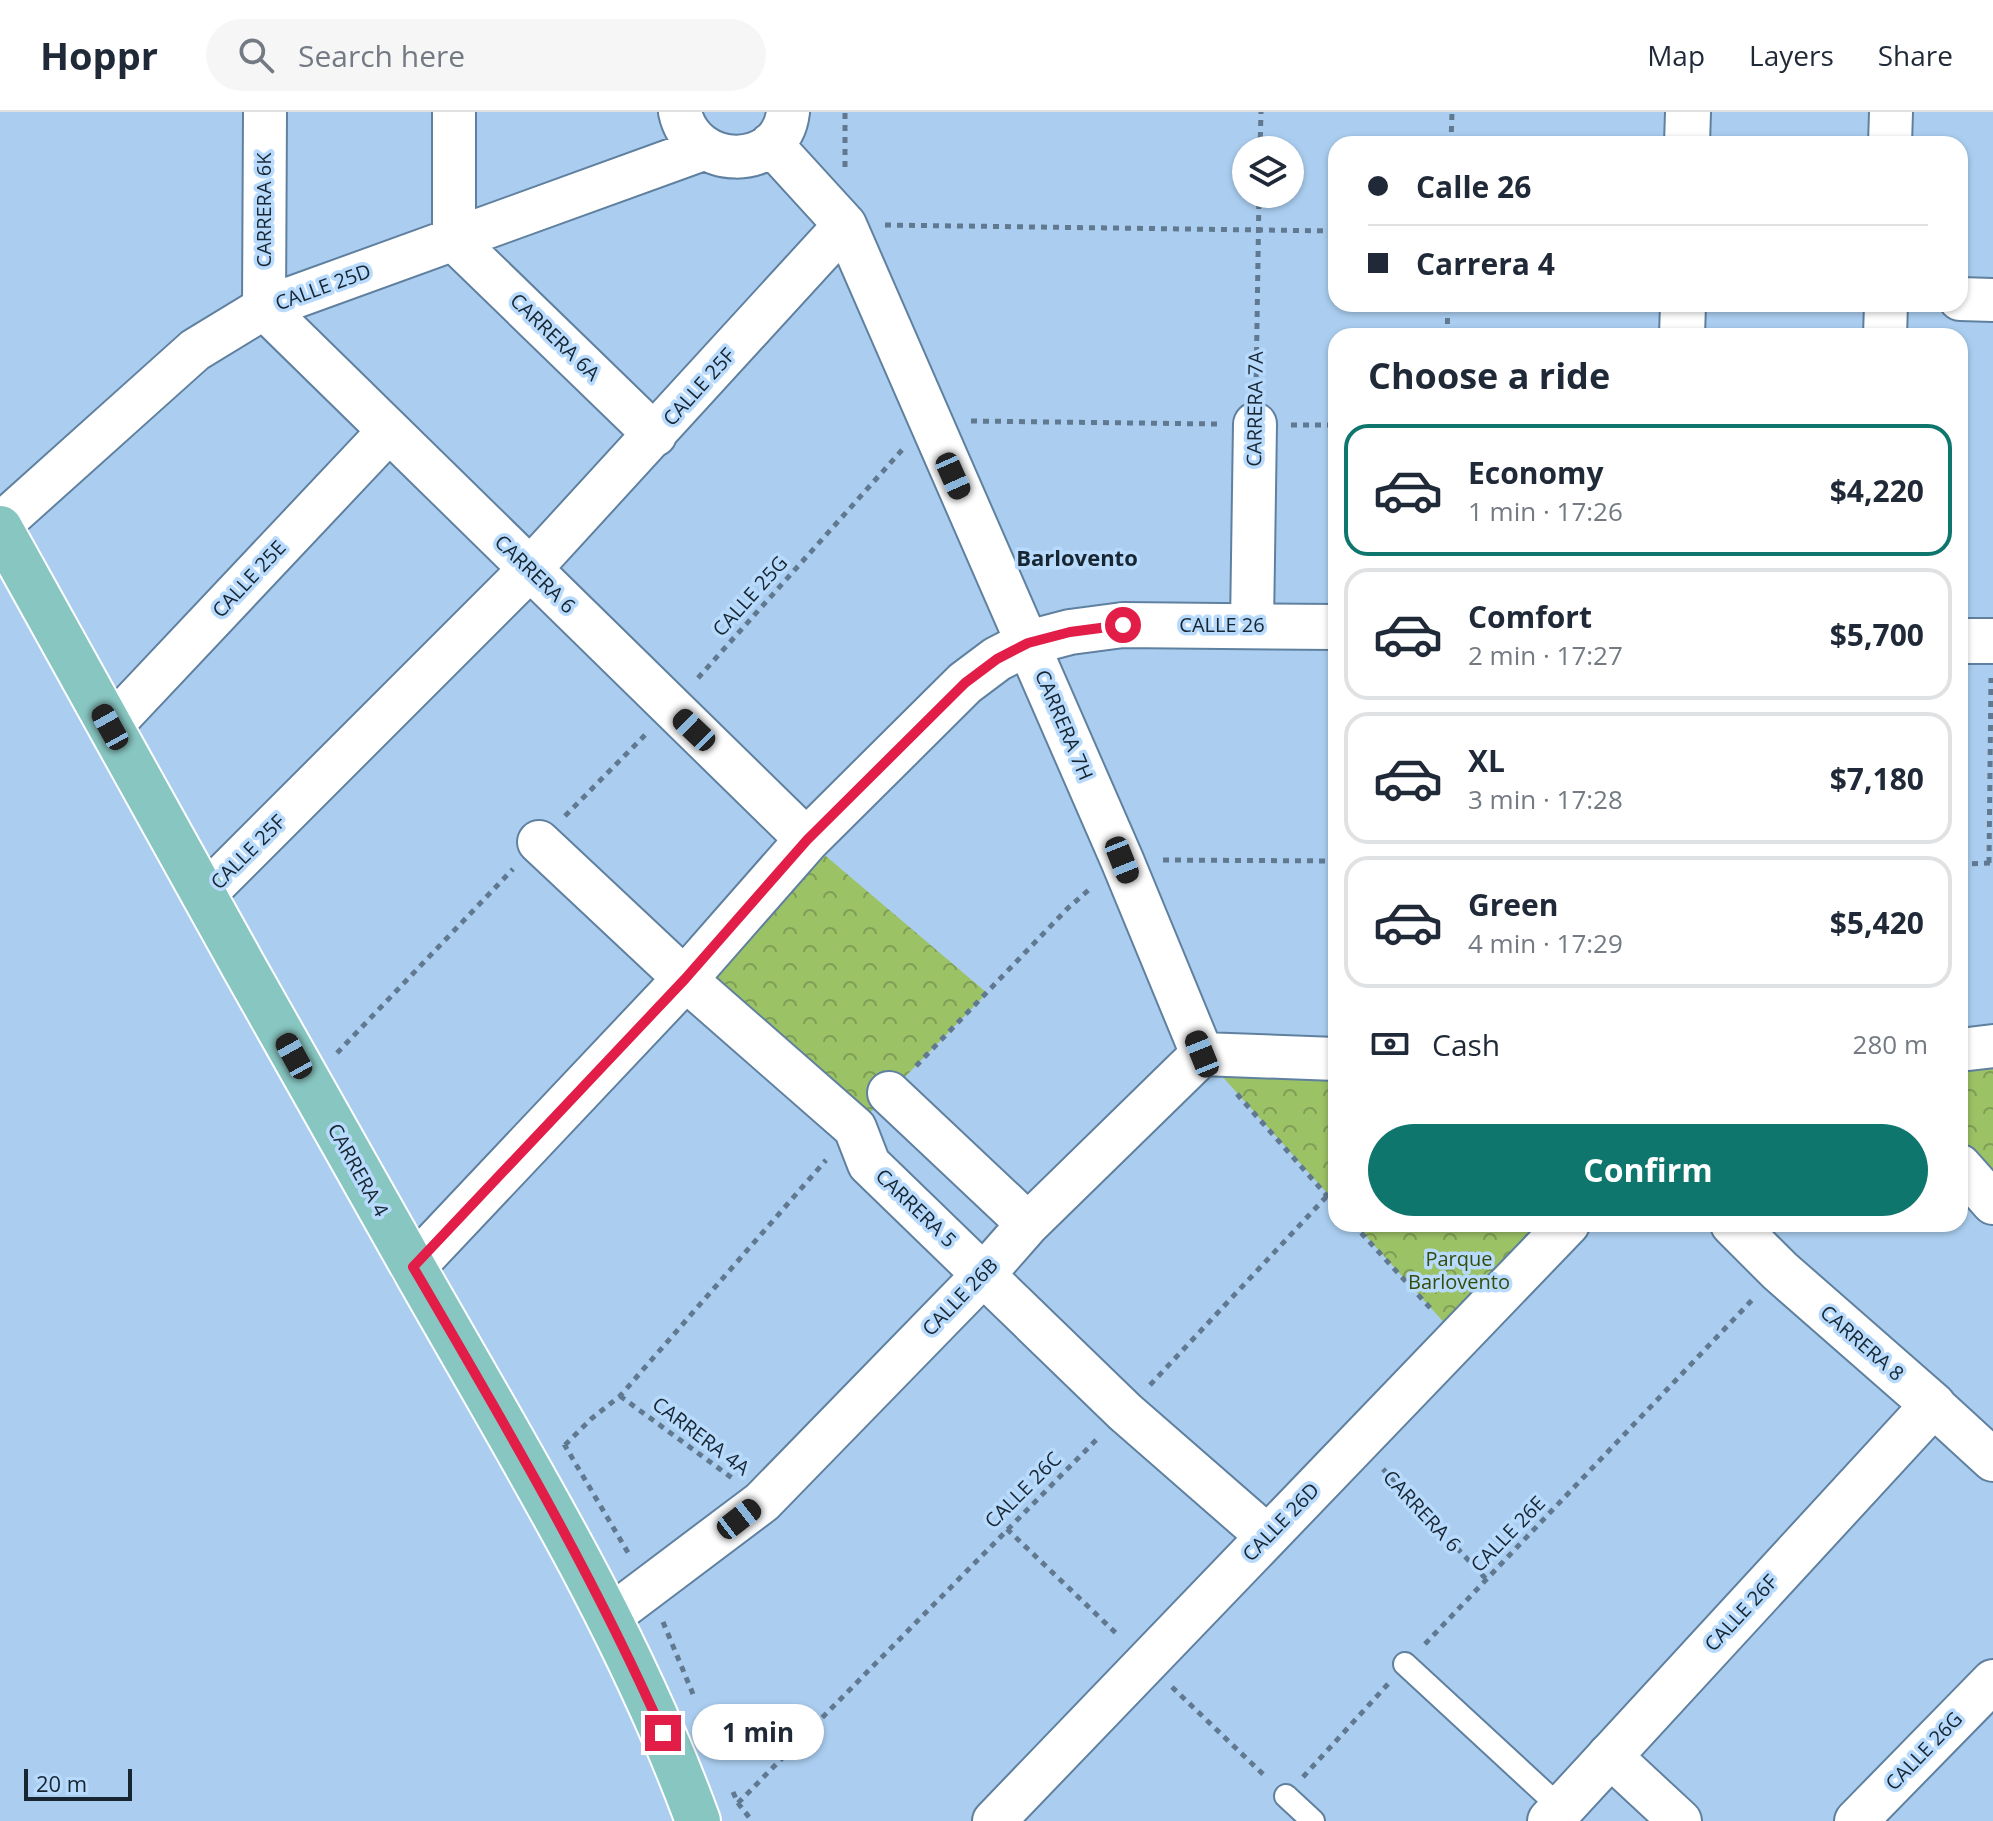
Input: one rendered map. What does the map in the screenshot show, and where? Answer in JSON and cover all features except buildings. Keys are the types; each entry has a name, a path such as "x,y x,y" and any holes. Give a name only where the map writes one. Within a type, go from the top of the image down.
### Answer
{"main road":[{"name":"CARRERA 4","path":"0,526 413,1267 517,1444 638,1677 676,1761 698,1821"}],"street":[{"name":"CARRERA 6K","path":"264,308 265,112"},
{"path":"454,112 454,240"},
{"path":"680,112 691,137 703,149 721,156 739,158 757,152 779,128"},
{"path":"1687,136 1688,112"},
{"path":"1890,136 1891,112"},
{"name":"CARRERA 7H","path":"779,128 845,225 1028,643 1202,1054"},
{"name":"CALLE 25D","path":"0,526 195,350 264,308 703,149"},
{"name":"CALLE 25F","path":"204,895 530,569 845,225"},
{"name":"CARRERA 6A","path":"454,240 655,435"},
{"path":"1968,273 1993,274"},
{"path":"1968,299 1993,300"},
{"name":"CARRERA 6","path":"264,308 807,840"},
{"name":"CARRERA 7A","path":"1252,625 1255,424"},
{"name":"CALLE 25E","path":"110,727 389,431"},
{"name":"CALLE 26","path":"413,1267 685,979 807,840 965,683 997,659 1028,643 1070,632 1123,625 1328,627"},
{"name":"CARRERA 5","path":"539,842 685,979 855,1128 869,1164 1125,1412 1267,1536"},
{"path":"1968,1049 1993,1046"},
{"path":"1202,1054 1328,1059"},
{"name":"CALLE 26B","path":"608,1618 762,1502 984,1274 1028,1224 1202,1054"},
{"path":"889,1093 1028,1224"},
{"path":"1968,1175 1993,1203"},
{"name":"CALLE 26D","path":"994,1821 1560,1232"},
{"name":"CARRERA 8","path":"1741,1232 1780,1271 1993,1460"},
{"name":"CALLE 26F","path":"1556,1815 1933,1405"},
{"name":"CALLE 26G","path":"1856,1821 1993,1681"},
{"path":"1609,1755 1680,1821"}],"lane":[{"path":"1405,1664 1556,1815"},
{"path":"1286,1796 1313,1821"}],"path":[{"path":"1260,136 1261,112"},
{"path":"1451,136 1452,112"},
{"name":"CARRERA 7A","path":"1255,424 1259,208"},
{"path":"845,225 1328,231"},
{"path":"928,420 1328,425"},
{"name":"CALLE 25G","path":"309,1082 671,708 928,420"},
{"path":"1968,864 1991,863 1982,641"},
{"path":"1202,1054 1327,1196"},
{"name":"CALLE 26C","path":"738,1803 1125,1412 1327,1196"},
{"path":"1360,1232 1458,1338"},
{"name":"CALLE 26E","path":"1286,1796 1405,1664 1780,1271"},
{"name":"CARRERA 4A","path":"620,1396 762,1502"},
{"name":"CARRERA 6","path":"1358,1443 1487,1580"}],"green space":[{"path":"807,840 987,993 855,1128 685,979"},
{"path":"1993,1046 1993,1203 1968,1175 1968,1049"},
{"path":"1202,1054 1328,1059 1328,1194"},
{"name":"Parque Barlovento","path":"1362,1232 1560,1232 1458,1338"}],"district":[{"name":"Barlovento","path":"1077,558"}],"route":[{"path":"663,1733 638,1677 517,1444 413,1267 685,979 807,840 965,683 997,659 1028,643 1070,632 1123,625"}]}
